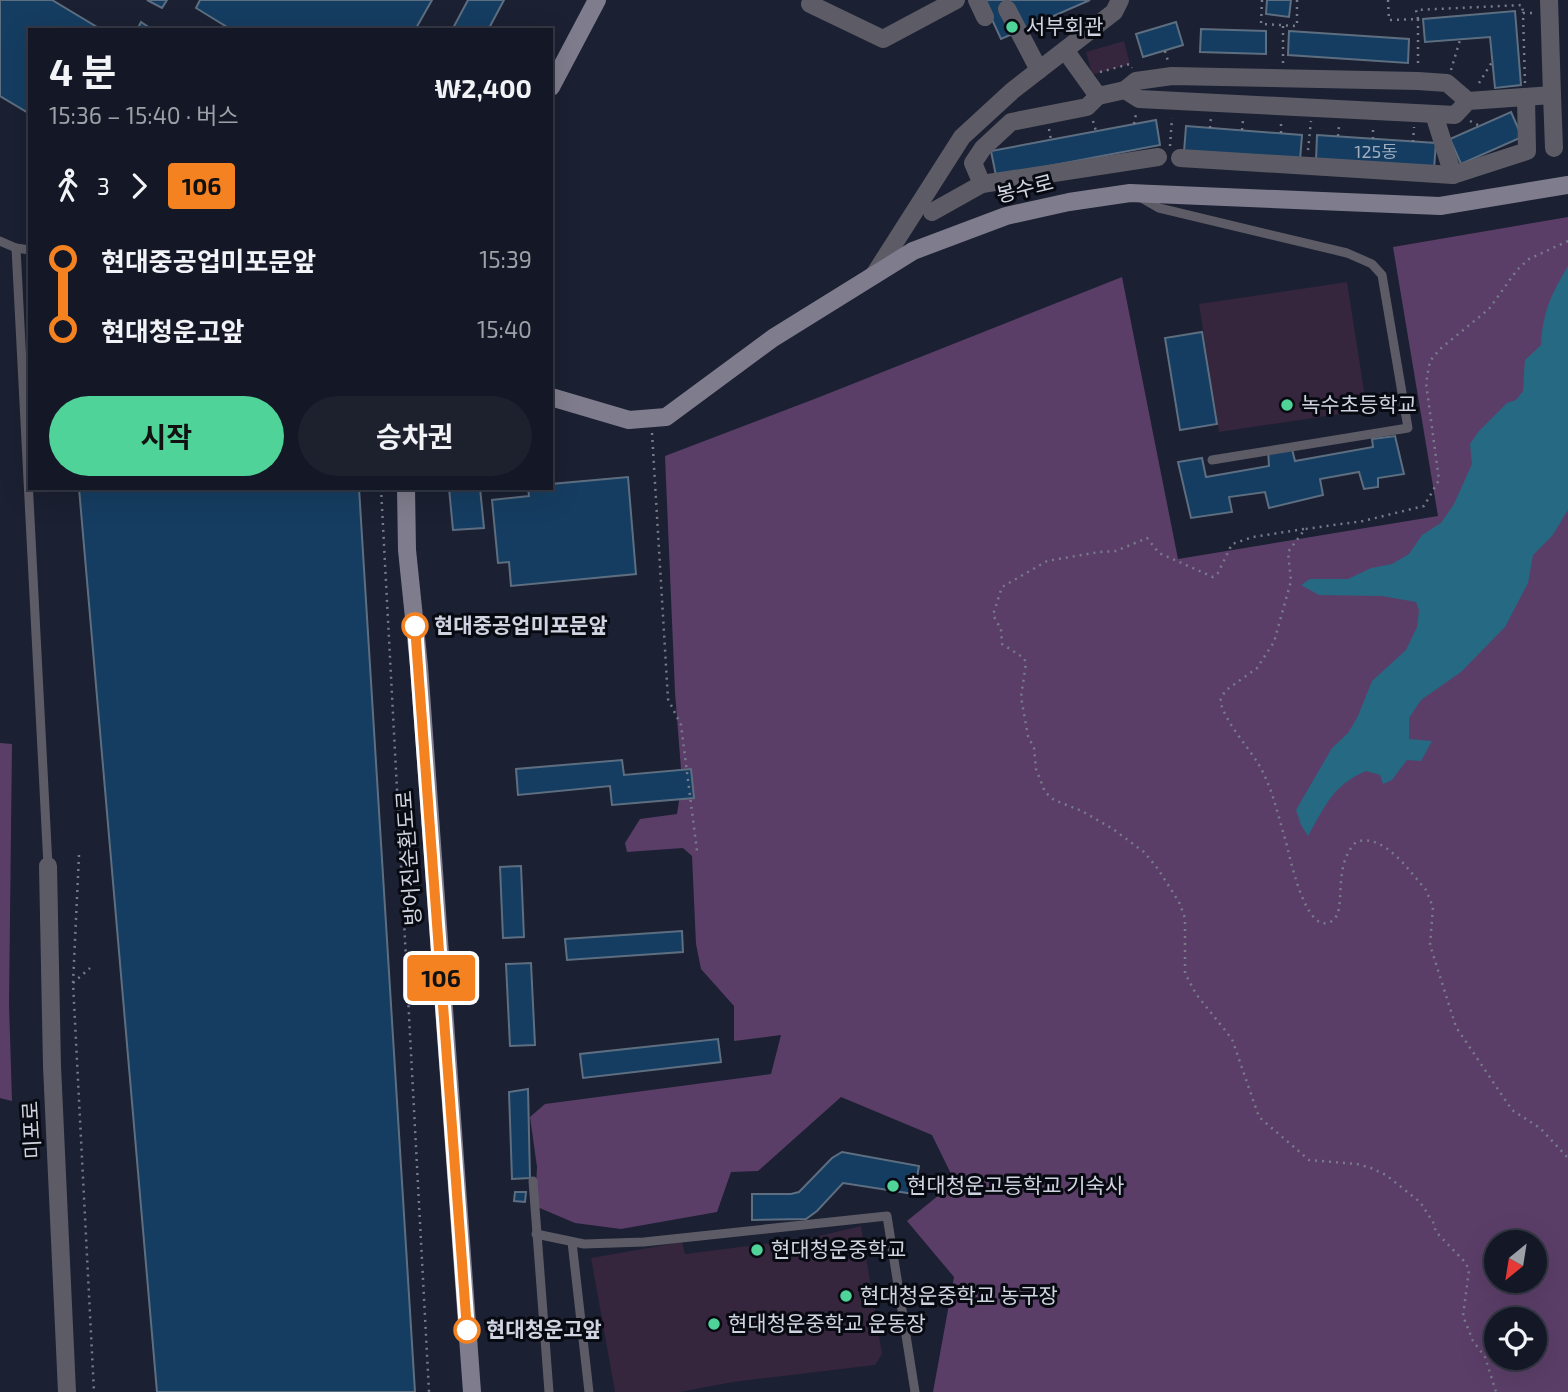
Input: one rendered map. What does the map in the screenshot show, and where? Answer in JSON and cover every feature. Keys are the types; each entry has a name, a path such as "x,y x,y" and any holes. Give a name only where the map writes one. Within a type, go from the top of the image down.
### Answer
{"main road":[{"path":"553,83 597,0"},
{"name":"봉수로","path":"553,398 629,420 666,417 773,338 913,251 1006,216 1069,202 1130,192 1440,206 1568,185"},
{"name":"방어진순환도로","path":"406,490 407,550 419,666 472,1392"}],"street":[{"path":"813,0 810,4 883,39 956,0"},
{"path":"977,0 985,17"},
{"path":"874,275 962,137 1012,91 1114,12 1121,0"},
{"path":"1549,6 1554,148"},
{"path":"1007,9 1039,70"},
{"path":"1065,50 1098,96"},
{"path":"982,184 973,163 983,148 1011,122 1087,107 1098,96 1125,90 1136,81 1172,76 1418,81 1447,83 1468,101"},
{"path":"1125,90 1139,99 1455,115 1468,101 1552,95"},
{"path":"932,212 982,184 1170,154 1454,175 1527,151 1526,97"},
{"path":"1434,114 1454,175"},
{"name":"미포로","path":"48,866 52,1066 68,1392"}],"lane":[{"path":"1130,192 1159,208 1347,253 1372,264 1382,275 1408,428 1212,460"},
{"path":"0,241 28,250"},
{"path":"16,248 28,480"},
{"path":"29,490 48,866"},
{"path":"533,1181 549,1392"},
{"path":"536,1234 572,1242 644,1242 887,1216 915,1392"},
{"path":"572,1242 590,1392"}],"path":[{"path":"1262,0 1261,24 1283,26 1297,26 1297,0"},
{"path":"1388,0 1389,20 1418,19"},
{"path":"1418,81 1416,10 1522,5 1526,97"},
{"path":"1523,13 1549,6"},
{"path":"1283,26 1283,78"},
{"path":"1447,83 1460,40"},
{"path":"1468,101 1492,62"},
{"path":"1092,75 1130,64"},
{"path":"1170,154 1172,100"},
{"path":"1307,166 1313,108"},
{"path":"1496,1392 1485,1357 1473,1341 1463,1316 1469,1270 1465,1262 1436,1231 1420,1202 1385,1175 1357,1164 1309,1160 1259,1117 1232,1039 1196,994 1185,973 1185,918 1180,902 1163,876 1144,852 1113,828 1054,800 1045,792 1036,769 1034,748 1028,736 1021,697 1026,663 1024,658 1002,644 1001,629 993,615 1002,587 1047,561 1116,551 1147,538 1158,553 1213,577 1218,573 1231,544 1253,537 1363,522 1424,506 1439,480 1426,383 1430,361 1440,349 1489,309 1517,270 1529,259 1568,241"},
{"path":"651,419 668,699 681,725 697,851"},
{"path":"380,490 429,1392"},
{"path":"1305,529 1288,552 1291,581 1274,642 1257,668 1220,697 1221,706 1268,782 1304,901 1316,921 1323,924 1332,922 1339,913 1342,903 1339,892 1341,873 1348,853 1356,842 1366,841 1388,850 1426,890 1430,898 1433,907 1430,945 1455,1027 1512,1110 1540,1128 1568,1158"},
{"path":"79,855 73,982 94,1392"},
{"path":"73,982 90,968"}],"shaded area":[{"path":"1124,41 1130,64 1092,75 1086,52"},
{"path":"1568,217 1568,1392 933,1392 954,1277 907,1221 955,1182 932,1135 841,1097 758,1171 731,1172 717,1212 621,1229 575,1223 535,1206 537,1167 530,1117 545,1104 771,1074 781,1035 734,1041 734,1006 701,969 696,944 692,856 683,848 627,852 625,843 640,819 677,814 682,782 675,692 665,456 1122,277 1178,559 1438,516 1393,247"},
{"path":"1347,282 1367,410 1219,432 1199,304"},
{"path":"0,743 12,744 9,1004 12,1101 0,1098"},
{"name":"현대청운중학교 운동장","path":"861,1226 882,1354 875,1365 733,1382 680,1392 615,1392 591,1258 682,1242 685,1254 810,1238"}],"water":[{"path":"1568,266 1568,510 1552,536 1533,555 1528,583 1505,627 1461,672 1421,700 1409,718 1409,739 1432,741 1421,761 1407,760 1392,780 1383,784 1380,775 1366,771 1345,783 1331,798 1308,836 1296,810 1332,748 1348,733 1372,681 1406,650 1417,627 1419,610 1416,602 1382,596 1319,595 1301,585 1310,579 1348,579 1371,568 1392,564 1409,554 1422,535 1441,523 1454,504 1472,464 1470,444 1507,403 1516,400 1523,391 1525,360 1541,345 1549,304"}],"building":[{"path":"0,0 52,0 99,28 28,28 28,113 0,96"},
{"path":"147,0 167,0 162,8"},
{"path":"200,0 432,0 416,28 229,28 196,8"},
{"path":"468,0 504,0 489,28 453,28"},
{"name":"서부회관","path":"983,0 1090,0 1001,39"},
{"path":"1267,0 1291,0 1289,17 1266,14"},
{"path":"1515,11 1521,85 1495,88 1490,37 1425,42 1423,19"},
{"path":"141,22 150,28 138,28"},
{"path":"1176,22 1183,45 1143,57 1136,34"},
{"path":"1201,29 1266,31 1266,54 1200,52"},
{"path":"1289,31 1409,39 1408,63 1288,55"},
{"path":"1511,112 1522,137 1461,164 1450,139"},
{"path":"1156,120 1160,145 996,176 991,151"},
{"path":"1186,126 1302,135 1300,160 1184,152"},
{"path":"1317,135 1436,143 1434,169 1316,161"},
{"path":"1202,332 1217,424 1180,430 1165,338"},
{"path":"1395,436 1404,474 1378,478 1378,487 1364,489 1359,472 1320,479 1323,495 1269,508 1265,492 1229,497 1232,512 1191,518 1178,462 1202,458 1206,477 1269,466 1268,450 1291,445 1295,461 1373,447 1372,439"},
{"path":"628,477 636,574 511,586 509,562 498,563 492,500 529,496 528,490 553,490 553,484"},
{"path":"79,490 359,490 415,1392 157,1392"},
{"path":"449,490 480,490 484,528 453,530"},
{"path":"622,760 624,775 691,769 694,798 612,805 610,786 518,795 516,769"},
{"path":"521,866 524,937 503,938 500,867"},
{"path":"682,931 683,952 567,960 565,939"},
{"path":"531,963 535,1045 510,1046 506,964"},
{"path":"718,1039 721,1062 583,1078 580,1054"},
{"path":"528,1089 530,1178 512,1179 509,1092"},
{"name":"현대청운고등학교 기숙사","path":"842,1152 919,1166 914,1194 843,1183 806,1219 752,1220 752,1194 799,1192 832,1158"},
{"path":"515,1192 526,1192 525,1202 514,1201"}],"bus line":[{"name":"106","path":"415,626 467,1330"}],"place":[{"name":"서부회관","path":"1012,27"},
{"name":"녹수초등학교","path":"1287,405"},
{"name":"현대중공업미포문앞","path":"415,626"},
{"name":"현대청운고등학교 기숙사","path":"893,1186"},
{"name":"현대청운중학교","path":"757,1250"},
{"name":"현대청운중학교 농구장","path":"846,1296"},
{"name":"현대청운중학교 운동장","path":"714,1324"},
{"name":"현대청운고앞","path":"467,1330"}]}
